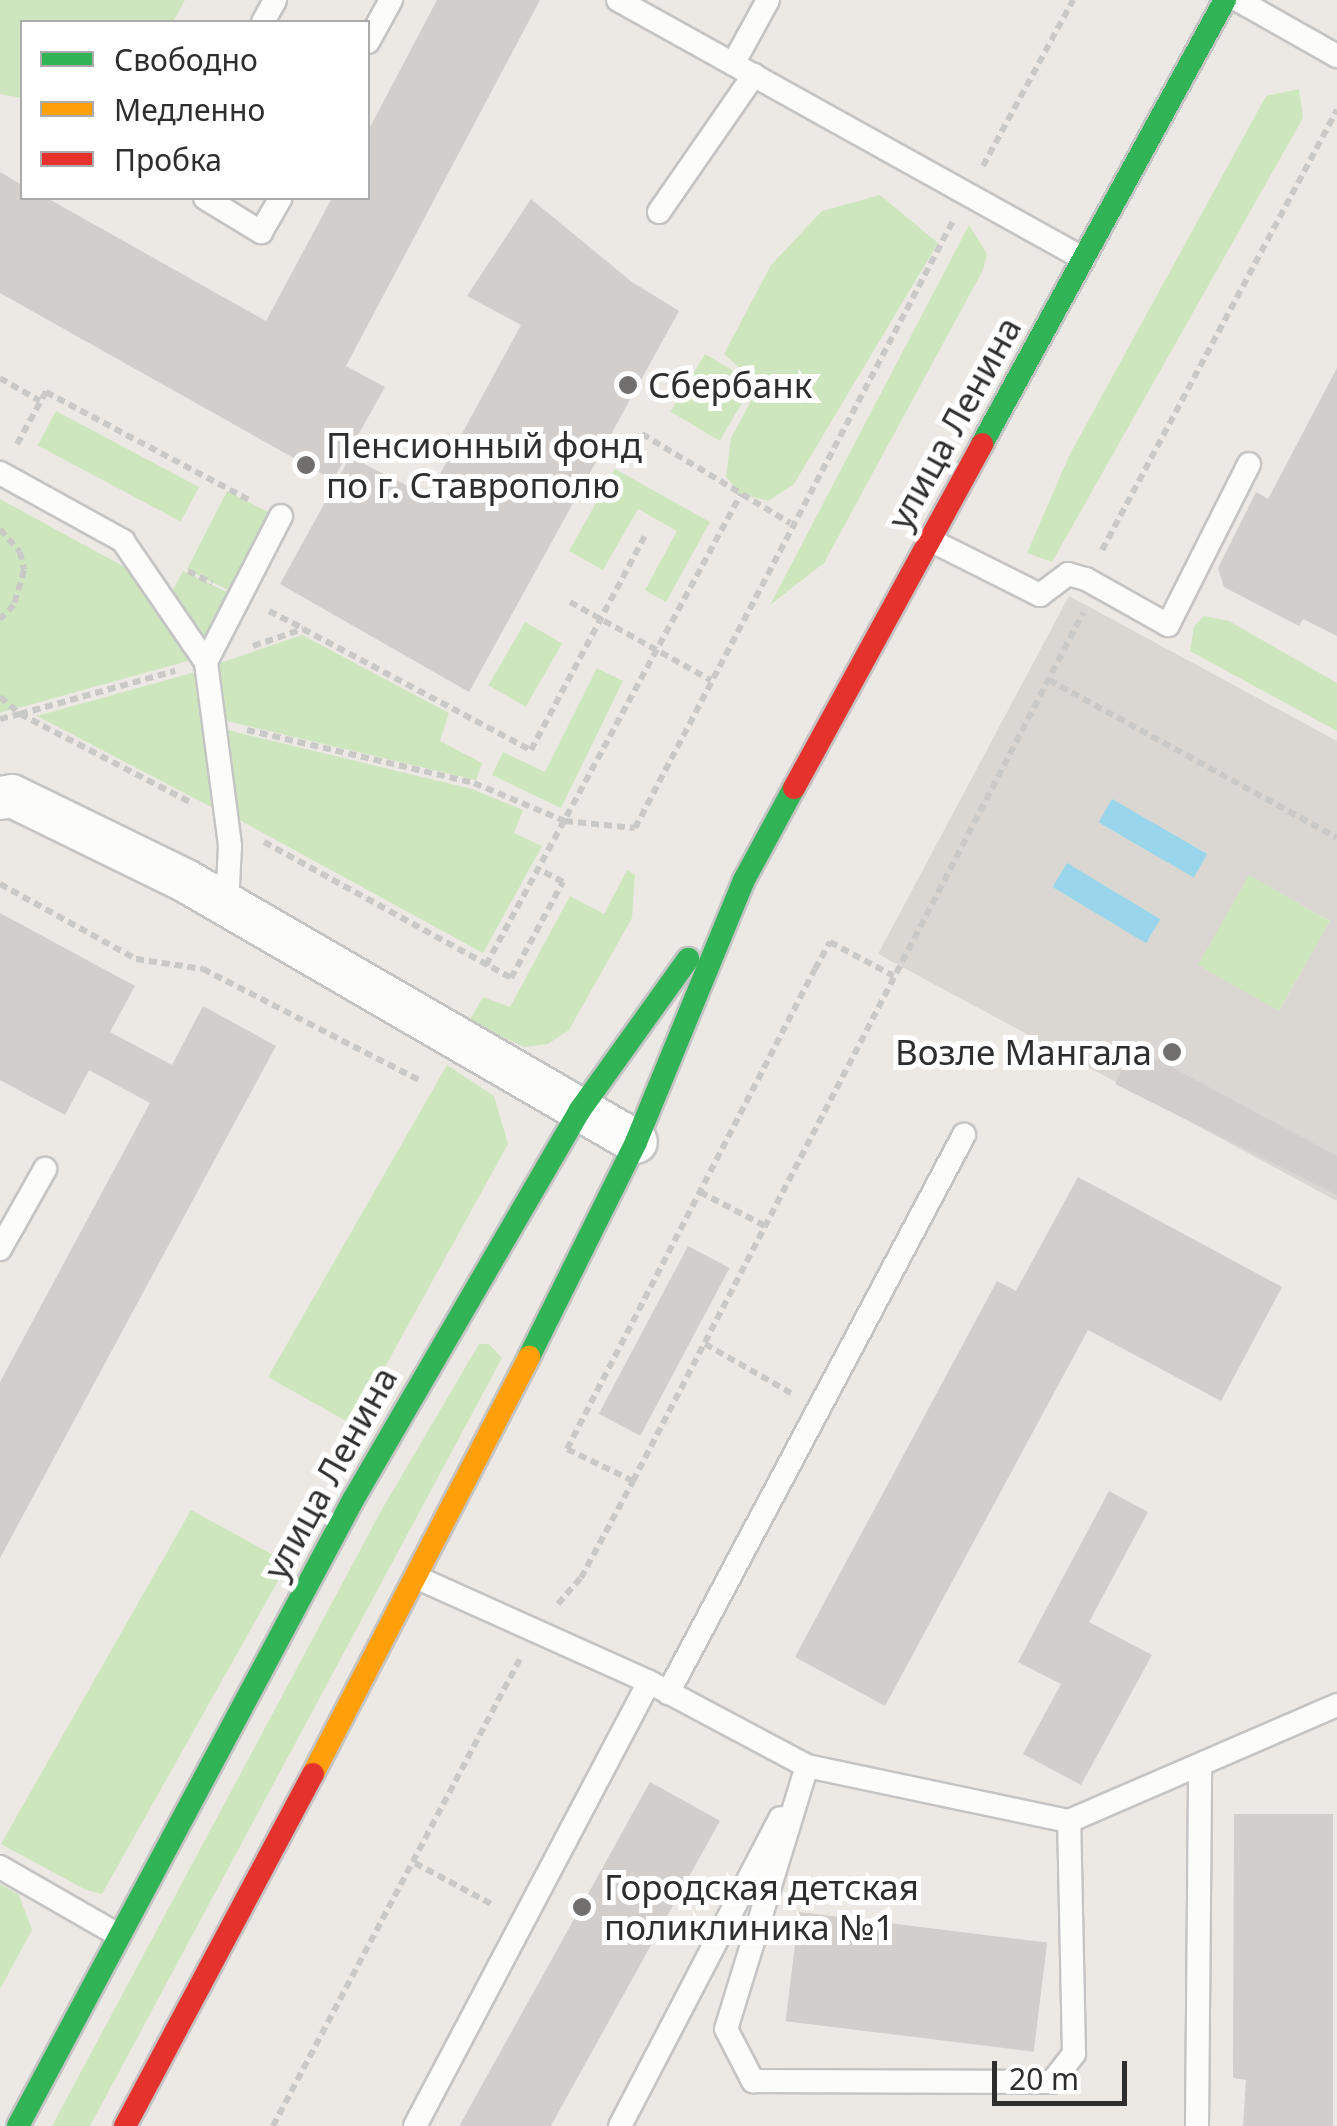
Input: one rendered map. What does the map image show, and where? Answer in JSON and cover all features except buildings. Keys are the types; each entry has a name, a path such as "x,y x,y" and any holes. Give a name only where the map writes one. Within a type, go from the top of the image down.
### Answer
{"main road":[{"name":"улица Ленина","path":"124,2126 418,1578 636,1142 744,880 1224,0"},
{"name":"улица Ленина","path":"18,2126 353,1500 580,1110 744,880"}],"street":[{"path":"0,798 12,796 228,905 636,1142"}],"lane":[{"path":"370,38 391,0"},
{"path":"618,0 1084,258"},
{"path":"659,212 744,69 768,0"},
{"path":"1238,0 1337,56"},
{"path":"209,200 262,232 280,200"},
{"path":"930,540 1040,595 1068,574 1086,579 1168,625 1250,464"},
{"path":"0,473 124,540 206,662 230,845 228,905"},
{"path":"206,662 281,516"},
{"path":"415,2126 523,1922 818,1408 964,1135"},
{"path":"0,1249 45,1169"},
{"path":"418,1578 658,1687 807,1766 1069,1821 1337,1706"},
{"path":"1197,2126 1200,1765"},
{"path":"807,1766 726,2029 753,2081 1052,2082 1074,2054 1069,1821"},
{"path":"620,2126 807,1766"},
{"path":"0,1867 120,1936"}],"path":[{"path":"214,722 474,783 565,821 635,828 790,523 1073,0"},
{"path":"273,2126 533,1633 580,1578 633,1482 1087,606 1086,579 1337,110"},
{"path":"0,378 40,401"},
{"path":"0,473 46,392 281,516"},
{"path":"642,434 790,523"},
{"path":"539,869 564,882 511,978 486,964 741,494"},
{"path":"0,529 20,552 24,570 14,605 0,619"},
{"path":"0,697 20,714 206,662 303,628 531,750 645,536"},
{"path":"570,602 710,680"},
{"path":"1049,680 1337,838"},
{"path":"0,884 136,959 203,970 421,1081"},
{"path":"633,1482 568,1449 700,1192 830,942 894,976"},
{"path":"700,1192 765,1226"},
{"path":"705,1344 818,1408"},
{"path":"415,1863 523,1922"}],"green space":[{"path":"0,0 185,0 174,20 20,20 20,98 0,94"},
{"path":"1299,89 1303,118 1052,562 1027,553 1069,456 1266,96"},
{"path":"880,195 938,243 794,484 768,501 741,494 726,477 731,438 759,386 724,354 771,265 822,211"},
{"path":"969,225 987,254 983,270 824,563 770,605"},
{"path":"705,354 754,383 719,441 670,411"},
{"path":"56,411 199,487 181,521 38,445"},
{"path":"615,469 710,522 666,602 645,590 677,531 638,509 603,570 569,551"},
{"path":"227,491 279,517 239,596 187,569"},
{"path":"0,499 141,576 195,659 0,713"},
{"path":"183,571 237,597 206,653 168,599"},
{"path":"1204,616 1229,621 1337,683 1337,731 1190,651 1194,626"},
{"path":"525,622 562,644 526,707 488,685"},
{"path":"302,635 449,713 440,741 482,763 476,780 222,720 214,665"},
{"path":"597,668 623,681 561,808 492,775 503,752 545,772"},
{"path":"199,671 217,810 37,716"},
{"path":"223,729 472,789 523,810 514,833 542,846 483,953 234,817"},
{"path":"627,870 635,875 632,918 569,1030 548,1044 524,1047 469,1021 483,997 510,1007 570,896 604,914"},
{"path":"1248,874 1330,922 1278,1012 1196,964"},
{"path":"447,1065 494,1096 508,1144 353,1425 268,1377"},
{"path":"479,1344 489,1344 502,1358 90,2126 52,2126 381,1511"},
{"path":"191,1510 288,1563 102,1894 86,1890 1,1844"},
{"path":"0,1884 19,1895 32,1930 0,1989"}],"shaded area":[{"path":"1069,596 1337,741 1337,1201 878,954","holes":["1112,800 1207,854 1194,877 1099,823","1249,875 1330,921 1279,1011 1198,965"]}],"water":[{"path":"1112,799 1207,854 1194,877 1098,822"},
{"path":"1067,863 1160,919 1146,943 1053,887"}],"traffic: fast":[{"path":"982,444 1225,0"},
{"path":"529,1357 636,1142 744,880 794,788"},
{"path":"18,2126 353,1500 580,1110 688,959"}],"traffic: slow":[{"path":"313,1774 529,1357"}],"traffic: jam":[{"path":"794,788 982,444"},
{"path":"125,2126 313,1774"}],"place":[{"name":"Сбербанк","path":"628,385"},
{"name":"Пенсионный фонд по г. Ставрополю","path":"306,465"},
{"name":"Возле Мангала","path":"1172,1052"},
{"name":"Городская детская поликлиника №1","path":"582,1907"}]}
